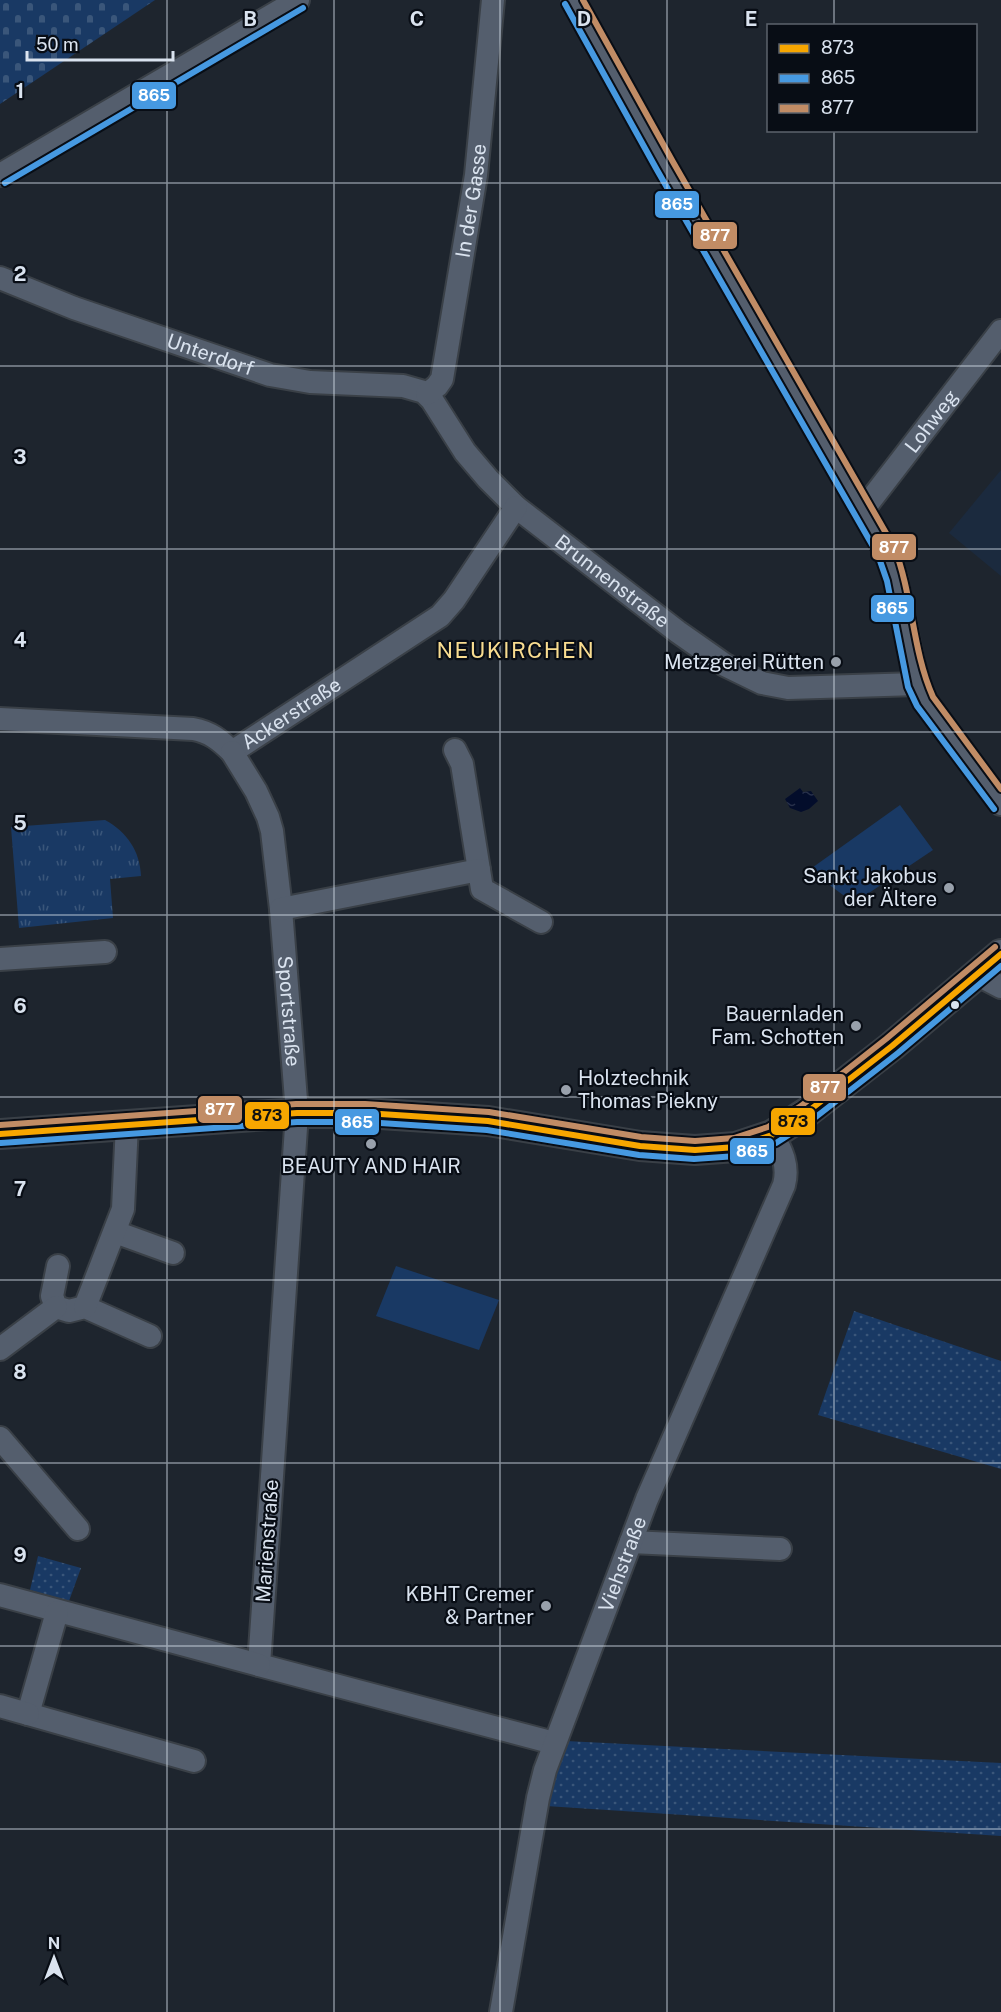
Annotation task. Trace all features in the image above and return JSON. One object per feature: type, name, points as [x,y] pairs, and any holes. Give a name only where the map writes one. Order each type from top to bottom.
[{"type":"street","points":[[0,175],[298,0]]},
{"type":"street","name":"In der Gasse","points":[[427,394],[442,379],[476,175],[493,0]]},
{"type":"street","points":[[573,0],[665,166],[863,510],[892,566],[917,684],[929,709],[1001,804]]},
{"type":"street","name":"Unterdorf","points":[[0,278],[85,312],[270,375],[310,382],[403,386],[427,394]]},
{"type":"street","name":"Lohweg","points":[[863,510],[1001,330]]},
{"type":"street","name":"Brunnenstraße","points":[[427,394],[465,452],[516,507],[711,656],[754,680],[770,686],[796,689],[917,684]]},
{"type":"street","name":"Ackerstraße","points":[[0,719],[193,729],[212,735],[232,752],[440,616],[454,600],[516,507]]},
{"type":"street","points":[[454,750],[462,764],[482,889],[541,922]]},
{"type":"street","name":"Sportstraße","points":[[232,752],[256,791],[268,818],[275,849],[297,1113]]},
{"type":"street","points":[[281,909],[479,870]]},
{"type":"street","points":[[0,959],[105,951]]},
{"type":"street","points":[[0,1134],[297,1113],[365,1113],[488,1120],[623,1144],[688,1149],[736,1147],[772,1135],[806,1113],[989,981],[1001,954]]},
{"type":"street","name":"Marienstraße","points":[[259,1665],[297,1113]]},
{"type":"street","points":[[85,1307],[123,1209],[127,1124]]},
{"type":"street","name":"Viehstraße","points":[[501,2012],[538,1798],[554,1743],[663,1460],[785,1181],[784,1160],[772,1135]]},
{"type":"street","points":[[115,1232],[173,1253]]},
{"type":"street","points":[[56,1307],[52,1296],[58,1266]]},
{"type":"street","points":[[56,1307],[73,1311],[85,1307],[150,1336]]},
{"type":"street","points":[[0,1349],[56,1307]]},
{"type":"street","points":[[0,1438],[78,1529]]},
{"type":"street","points":[[631,1542],[780,1549]]},
{"type":"street","points":[[0,1595],[554,1743]]},
{"type":"street","points":[[28,1714],[57,1612]]},
{"type":"street","points":[[0,1706],[194,1761]]},
{"type":"shaded area","points":[[1001,470],[1001,576],[949,533]]},
{"type":"green space","points":[[0,0],[155,0],[0,104]]},
{"type":"green space","points":[[900,805],[933,850],[854,903],[809,870]]},
{"type":"green space","points":[[105,820],[120,830],[131,843],[138,858],[141,876],[110,879],[113,918],[19,928],[11,827]]},
{"type":"green space","points":[[396,1266],[499,1300],[479,1350],[376,1316]]},
{"type":"green space","points":[[854,1311],[1001,1361],[1001,1469],[818,1415]]},
{"type":"green space","points":[[38,1556],[81,1568],[69,1601],[30,1590]]},
{"type":"green space","points":[[566,1741],[1001,1763],[1001,1836],[546,1806],[550,1784]]},
{"type":"water","points":[[800,788],[803,792],[811,791],[818,801],[809,809],[801,812],[790,808],[785,799]]},
{"type":"transit line","name":"877","points":[[583,0],[673,162],[894,547],[905,584],[921,660],[933,697],[1001,789]]},
{"type":"transit line","name":"865","points":[[565,4],[657,170],[878,555],[887,581],[908,687],[917,706],[994,809]]},
{"type":"transit line","name":"865","points":[[5,183],[303,8]]},
{"type":"transit line","name":"877","points":[[0,1125],[296,1104],[365,1104],[489,1112],[641,1137],[695,1141],[734,1138],[768,1127],[801,1106],[886,1039],[995,947]]},
{"type":"transit line","name":"873","points":[[0,1134],[297,1113],[365,1113],[488,1121],[640,1146],[695,1150],[736,1147],[772,1135],[806,1113],[892,1046],[1001,954]]},
{"type":"transit line","name":"865","points":[[1,1143],[297,1122],[365,1122],[487,1130],[639,1155],[694,1159],[737,1156],[776,1143],[812,1120],[898,1053],[1001,966]]},
{"type":"place","name":"Metzgerei Rütten","points":[[836,662]]},
{"type":"place","name":"Sankt Jakobus der Ältere","points":[[949,888]]},
{"type":"place","name":"Bauernladen Fam. Schotten","points":[[856,1026]]},
{"type":"place","name":"Holztechnik Thomas Piekny","points":[[566,1090]]},
{"type":"place","name":"BEAUTY AND HAIR","points":[[371,1144]]},
{"type":"place","name":"KBHT Cremer & Partner","points":[[546,1606]]},
{"type":"district","name":"NEUKIRCHEN","points":[[516,650]]}]
